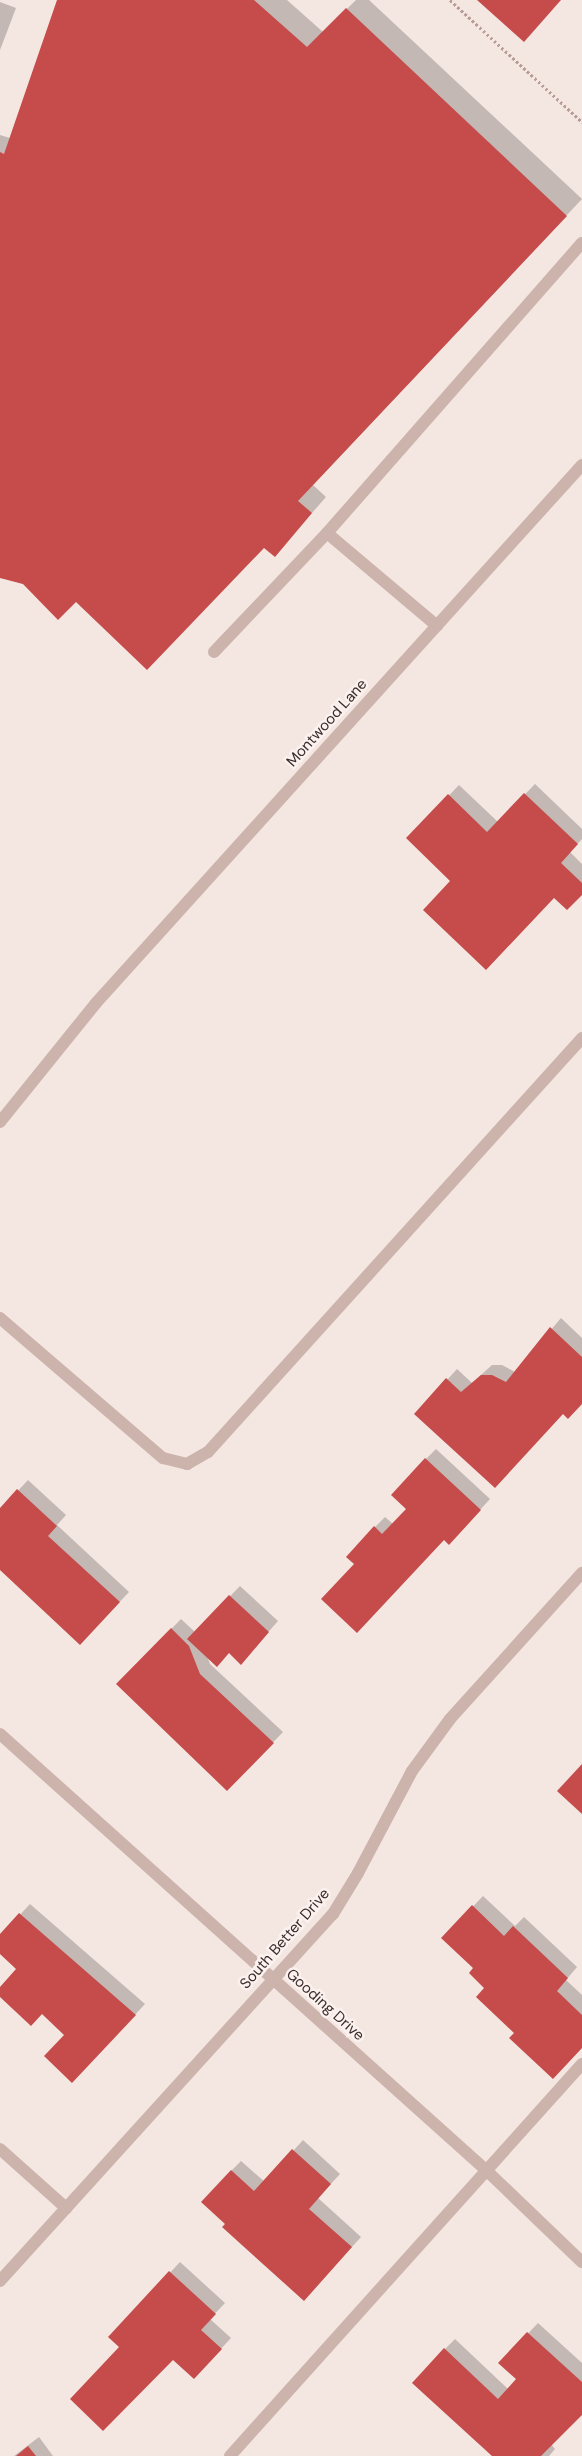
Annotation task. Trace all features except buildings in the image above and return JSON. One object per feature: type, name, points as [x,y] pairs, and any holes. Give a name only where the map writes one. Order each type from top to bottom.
[{"type":"street","points":[[214,652],[327,533],[582,243]]},
{"type":"street","name":"Montwood Lane","points":[[0,1122],[96,1004],[582,465]]},
{"type":"street","points":[[327,533],[437,626]]},
{"type":"street","points":[[0,1318],[163,1458],[187,1464],[208,1452],[582,1038]]},
{"type":"street","name":"South Better Drive","points":[[0,2281],[333,1914],[358,1873],[412,1771],[450,1719],[582,1573]]},
{"type":"street","name":"Gooding Drive","points":[[0,1734],[486,2170],[582,2262]]},
{"type":"street","points":[[230,2456],[582,2064]]},
{"type":"street","points":[[0,2149],[66,2208]]},
{"type":"path","points":[[450,0],[582,122]]}]
